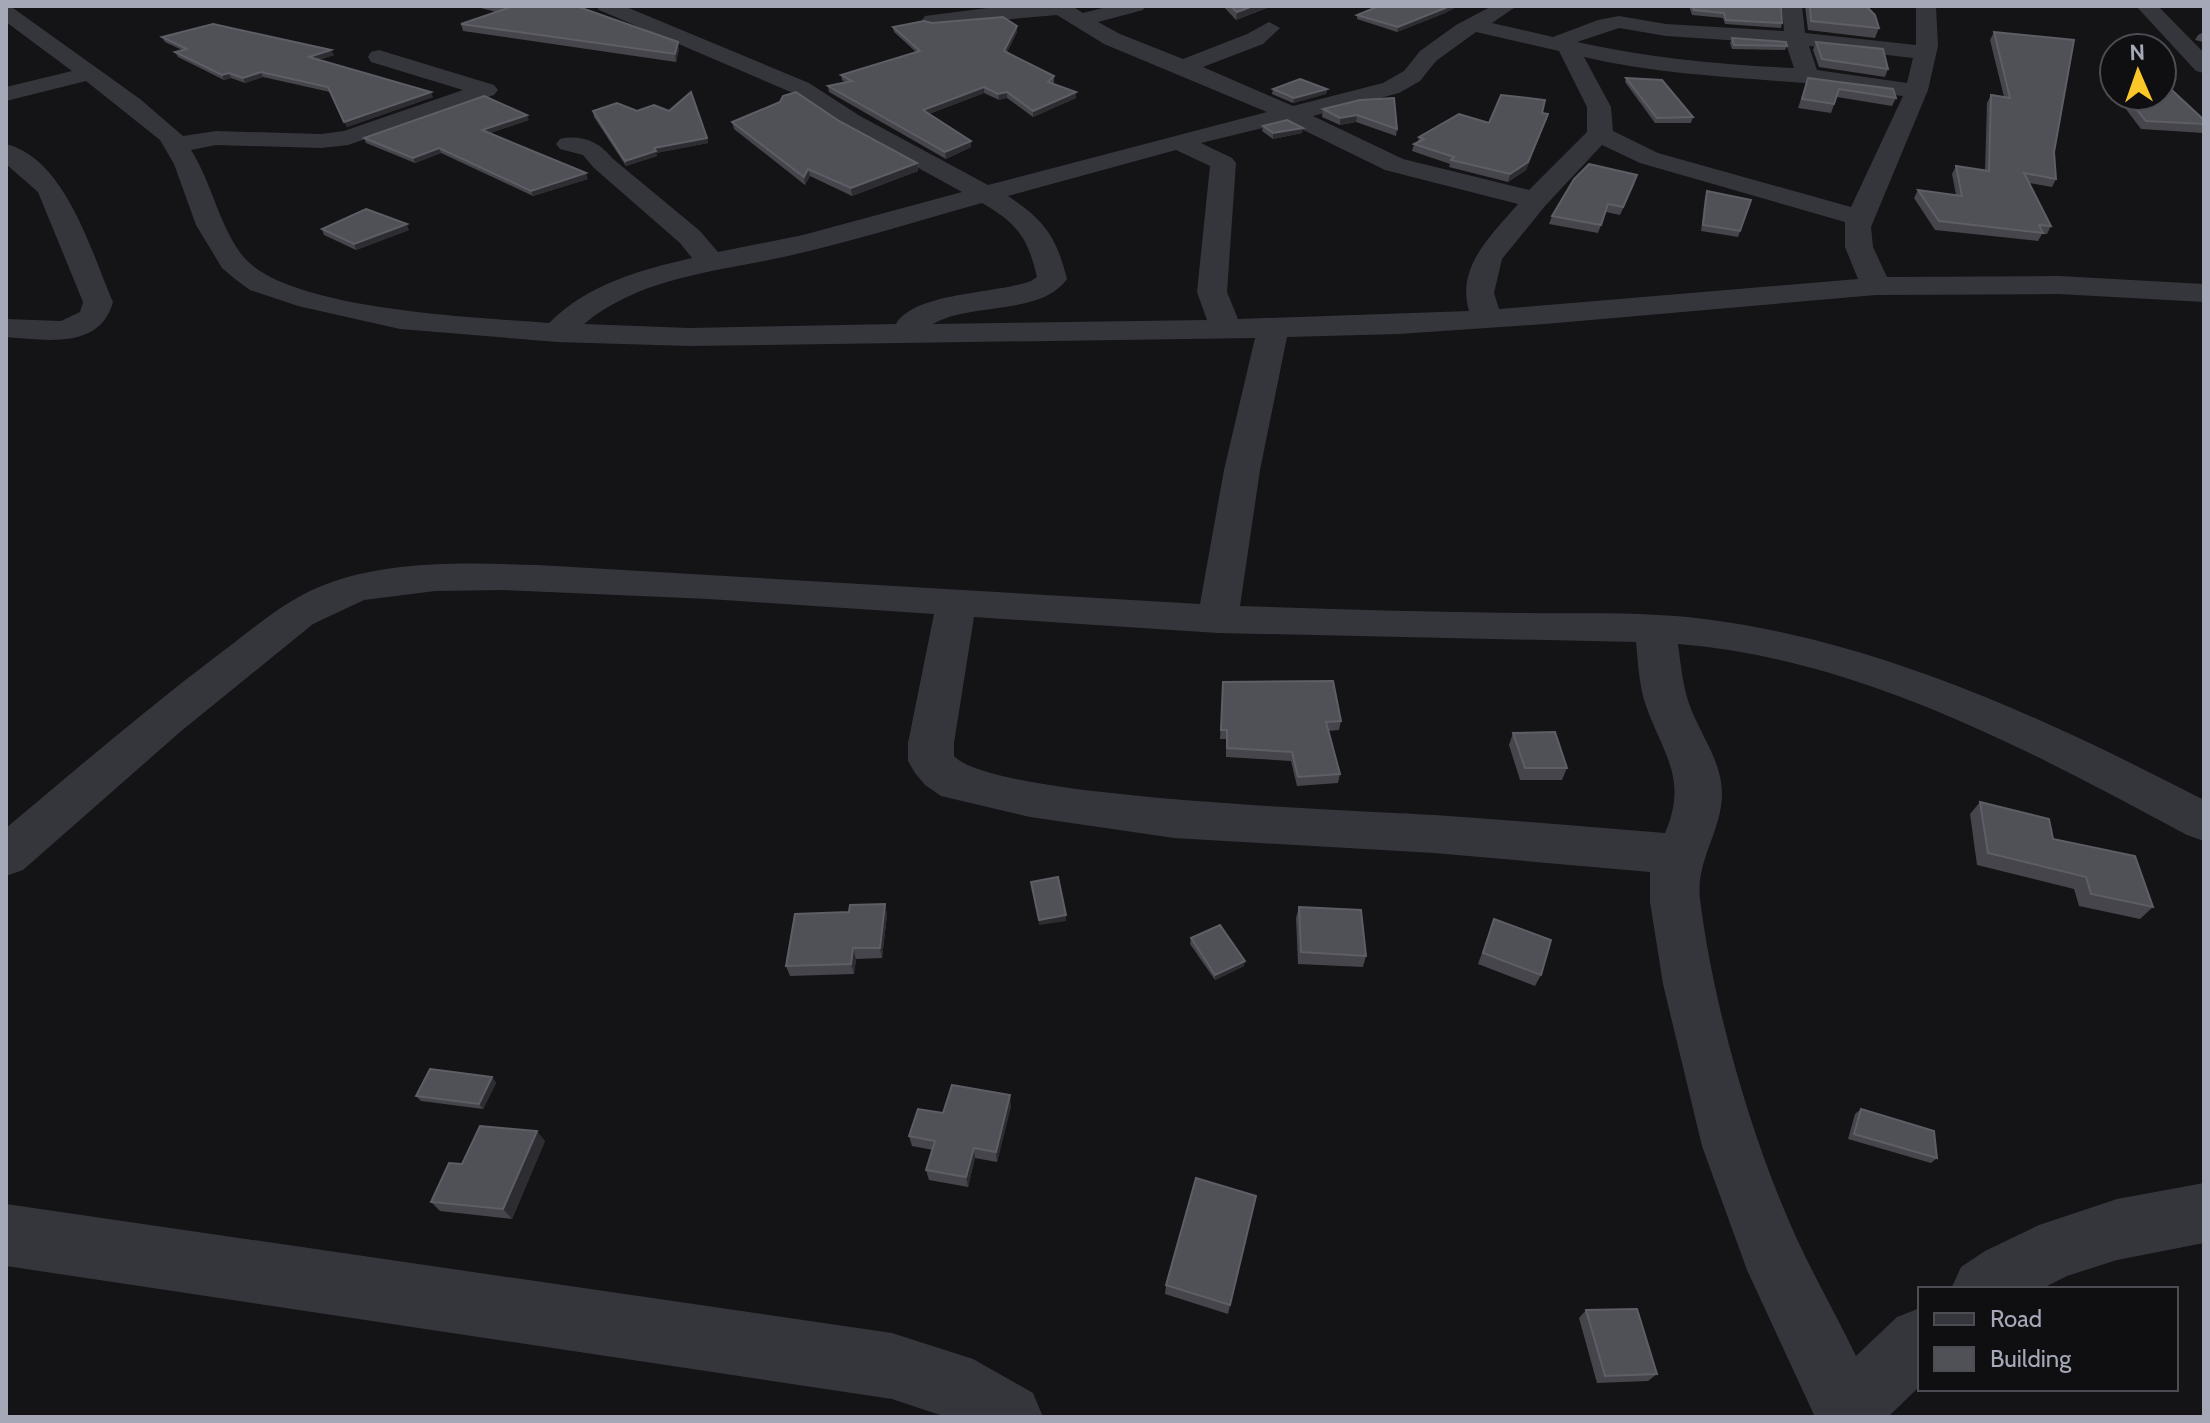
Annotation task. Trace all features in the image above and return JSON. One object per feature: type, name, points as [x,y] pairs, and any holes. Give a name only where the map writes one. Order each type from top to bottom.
[{"type":"street","points":[[606,6],[801,88],[851,121],[985,194],[1026,222],[1044,246],[1052,279],[1047,286],[1030,293],[962,302],[936,310],[900,333]]},
{"type":"street","points":[[1079,20],[1136,6]]},
{"type":"street","points":[[557,333],[591,303],[623,287],[810,242],[1058,171],[1391,88],[1412,76],[1428,56],[1507,6]]},
{"type":"street","points":[[1792,6],[1795,38],[1808,76]]},
{"type":"street","points":[[1876,286],[1856,233],[1915,91],[1925,53],[1926,6]]},
{"type":"street","points":[[2146,6],[2200,60]]},
{"type":"street","points":[[932,20],[1041,8],[1062,9],[1112,39],[1186,66],[1292,113],[1394,165],[1535,200]]},
{"type":"street","points":[[6,12],[152,120],[176,145],[187,164],[210,225],[232,262],[261,284],[355,313],[448,325],[557,333],[689,337],[1226,329],[1487,319],[1876,286],[2059,285],[2204,293]]},
{"type":"street","points":[[1560,46],[1612,22],[1666,30],[1795,38],[1925,53]]},
{"type":"street","points":[[1474,25],[1627,60],[1713,71],[1808,76],[1915,91]]},
{"type":"street","points":[[1186,66],[1255,39],[1269,28]]},
{"type":"street","points":[[1487,319],[1479,293],[1488,258],[1535,200],[1598,133],[1601,121],[1599,107],[1560,46]]},
{"type":"street","points":[[176,145],[216,138],[321,141],[348,138],[486,90],[379,57]]},
{"type":"street","points":[[6,94],[90,73]]},
{"type":"street","points":[[1598,133],[1649,158],[1861,218]]},
{"type":"street","points":[[1180,142],[1223,163],[1212,292],[1226,329]]},
{"type":"street","points":[[569,144],[592,149],[603,163],[690,237],[712,264]]},
{"type":"street","points":[[6,152],[28,167],[50,189],[98,302],[97,313],[88,324],[67,330],[6,328]]},
{"type":"street","points":[[1218,619],[1242,470],[1273,328]]},
{"type":"street","points":[[6,856],[164,720],[287,624],[323,600],[374,584],[455,579],[736,586],[1218,619],[1422,626],[1654,628],[1740,638],[1836,664],[1961,704],[2064,749],[2204,822]]},
{"type":"street","points":[[957,601],[931,743],[931,761],[941,773],[957,783],[1030,799],[1174,819],[1434,834],[1677,854]]},
{"type":"street","points":[[1654,628],[1663,690],[1692,757],[1699,798],[1695,817],[1677,854],[1674,898],[1727,1137],[1759,1226],[1848,1414],[1918,1342]]},
{"type":"street","points":[[1986,1287],[2015,1266],[2090,1236],[2204,1213]]},
{"type":"street","points":[[6,1235],[892,1366],[950,1382],[1009,1417]]},
{"type":"building","points":[[499,6],[576,6],[678,42],[675,54],[461,24],[508,8]]},
{"type":"building","points":[[1231,6],[1253,6],[1237,12]]},
{"type":"building","points":[[1379,6],[1450,6],[1398,27],[1357,15]]},
{"type":"building","points":[[1692,6],[1781,6],[1782,23],[1726,20],[1724,13],[1694,10]]},
{"type":"building","points":[[1810,6],[1866,6],[1875,15],[1879,28],[1811,21]]},
{"type":"building","points":[[1003,17],[1017,26],[1004,51],[1054,76],[1048,82],[1076,92],[1033,111],[1007,92],[998,94],[984,87],[923,110],[971,141],[945,152],[828,86],[852,81],[841,75],[920,51],[893,27],[924,21],[932,23]]},
{"type":"building","points":[[213,24],[331,50],[309,57],[431,92],[344,122],[328,87],[261,72],[243,78],[229,73],[222,75],[175,52],[187,49],[162,37]]},
{"type":"building","points":[[1994,32],[2074,40],[2054,152],[2056,179],[2024,173],[2051,226],[2039,225],[2043,233],[1939,221],[1918,190],[1962,196],[1956,166],[1989,171],[1991,95],[2010,98]]},
{"type":"building","points":[[1732,38],[1786,42],[1787,46],[1734,45]]},
{"type":"building","points":[[1816,42],[1883,49],[1888,69],[1822,59]]},
{"type":"building","points":[[1626,78],[1662,80],[1693,117],[1657,118]]},
{"type":"building","points":[[1808,78],[1893,89],[1896,98],[1839,89],[1834,104],[1802,99]]},
{"type":"building","points":[[1300,79],[1327,89],[1294,98],[1273,89]]},
{"type":"building","points":[[691,92],[707,138],[654,148],[656,151],[625,161],[593,111],[617,103],[637,111],[654,105],[669,111]]},
{"type":"building","points":[[796,92],[839,121],[917,163],[851,188],[808,169],[804,177],[732,122]]},
{"type":"building","points":[[1501,95],[1545,100],[1542,113],[1548,114],[1528,162],[1510,174],[1451,160],[1454,157],[1414,144],[1424,139],[1419,137],[1459,114],[1489,123]]},
{"type":"building","points":[[484,96],[527,115],[482,130],[586,173],[531,191],[439,148],[413,158],[364,138]]},
{"type":"building","points":[[2178,96],[2204,120],[2204,124],[2146,121],[2139,112],[2178,112]]},
{"type":"building","points":[[1394,98],[1397,129],[1357,115],[1340,118],[1323,109],[1360,100]]},
{"type":"building","points":[[1287,120],[1303,128],[1273,133],[1263,126]]},
{"type":"building","points":[[1589,164],[1637,175],[1623,207],[1608,204],[1601,225],[1552,216],[1574,179]]},
{"type":"building","points":[[1707,191],[1751,200],[1740,231],[1703,225]]},
{"type":"building","points":[[366,209],[407,224],[354,244],[322,229]]},
{"type":"building","points":[[1333,681],[1341,721],[1326,722],[1340,774],[1298,777],[1292,752],[1227,748],[1227,730],[1221,730],[1223,682]]},
{"type":"building","points":[[1555,732],[1567,768],[1525,768],[1513,733]]},
{"type":"building","points":[[1980,802],[2049,819],[2053,839],[2135,856],[2153,907],[2091,894],[2086,877],[1988,853]]},
{"type":"building","points":[[1058,877],[1066,915],[1039,920],[1031,882]]},
{"type":"building","points":[[885,904],[880,948],[853,948],[851,964],[786,966],[795,914],[849,912],[850,905]]},
{"type":"building","points":[[1299,907],[1361,910],[1366,956],[1301,952]]},
{"type":"building","points":[[1494,919],[1551,940],[1541,975],[1483,953]]},
{"type":"building","points":[[1220,925],[1245,961],[1215,975],[1191,938]]},
{"type":"building","points":[[430,1069],[492,1077],[479,1104],[416,1096]]},
{"type":"building","points":[[952,1085],[1010,1095],[996,1152],[974,1148],[966,1177],[926,1170],[935,1141],[909,1136],[918,1109],[943,1113]]},
{"type":"building","points":[[1861,1109],[1934,1131],[1937,1158],[1854,1134]]},
{"type":"building","points":[[480,1126],[537,1131],[503,1209],[431,1202],[449,1163],[462,1164]]},
{"type":"building","points":[[1196,1178],[1256,1196],[1230,1305],[1166,1285]]},
{"type":"building","points":[[1637,1309],[1657,1374],[1605,1376],[1586,1310]]}]
